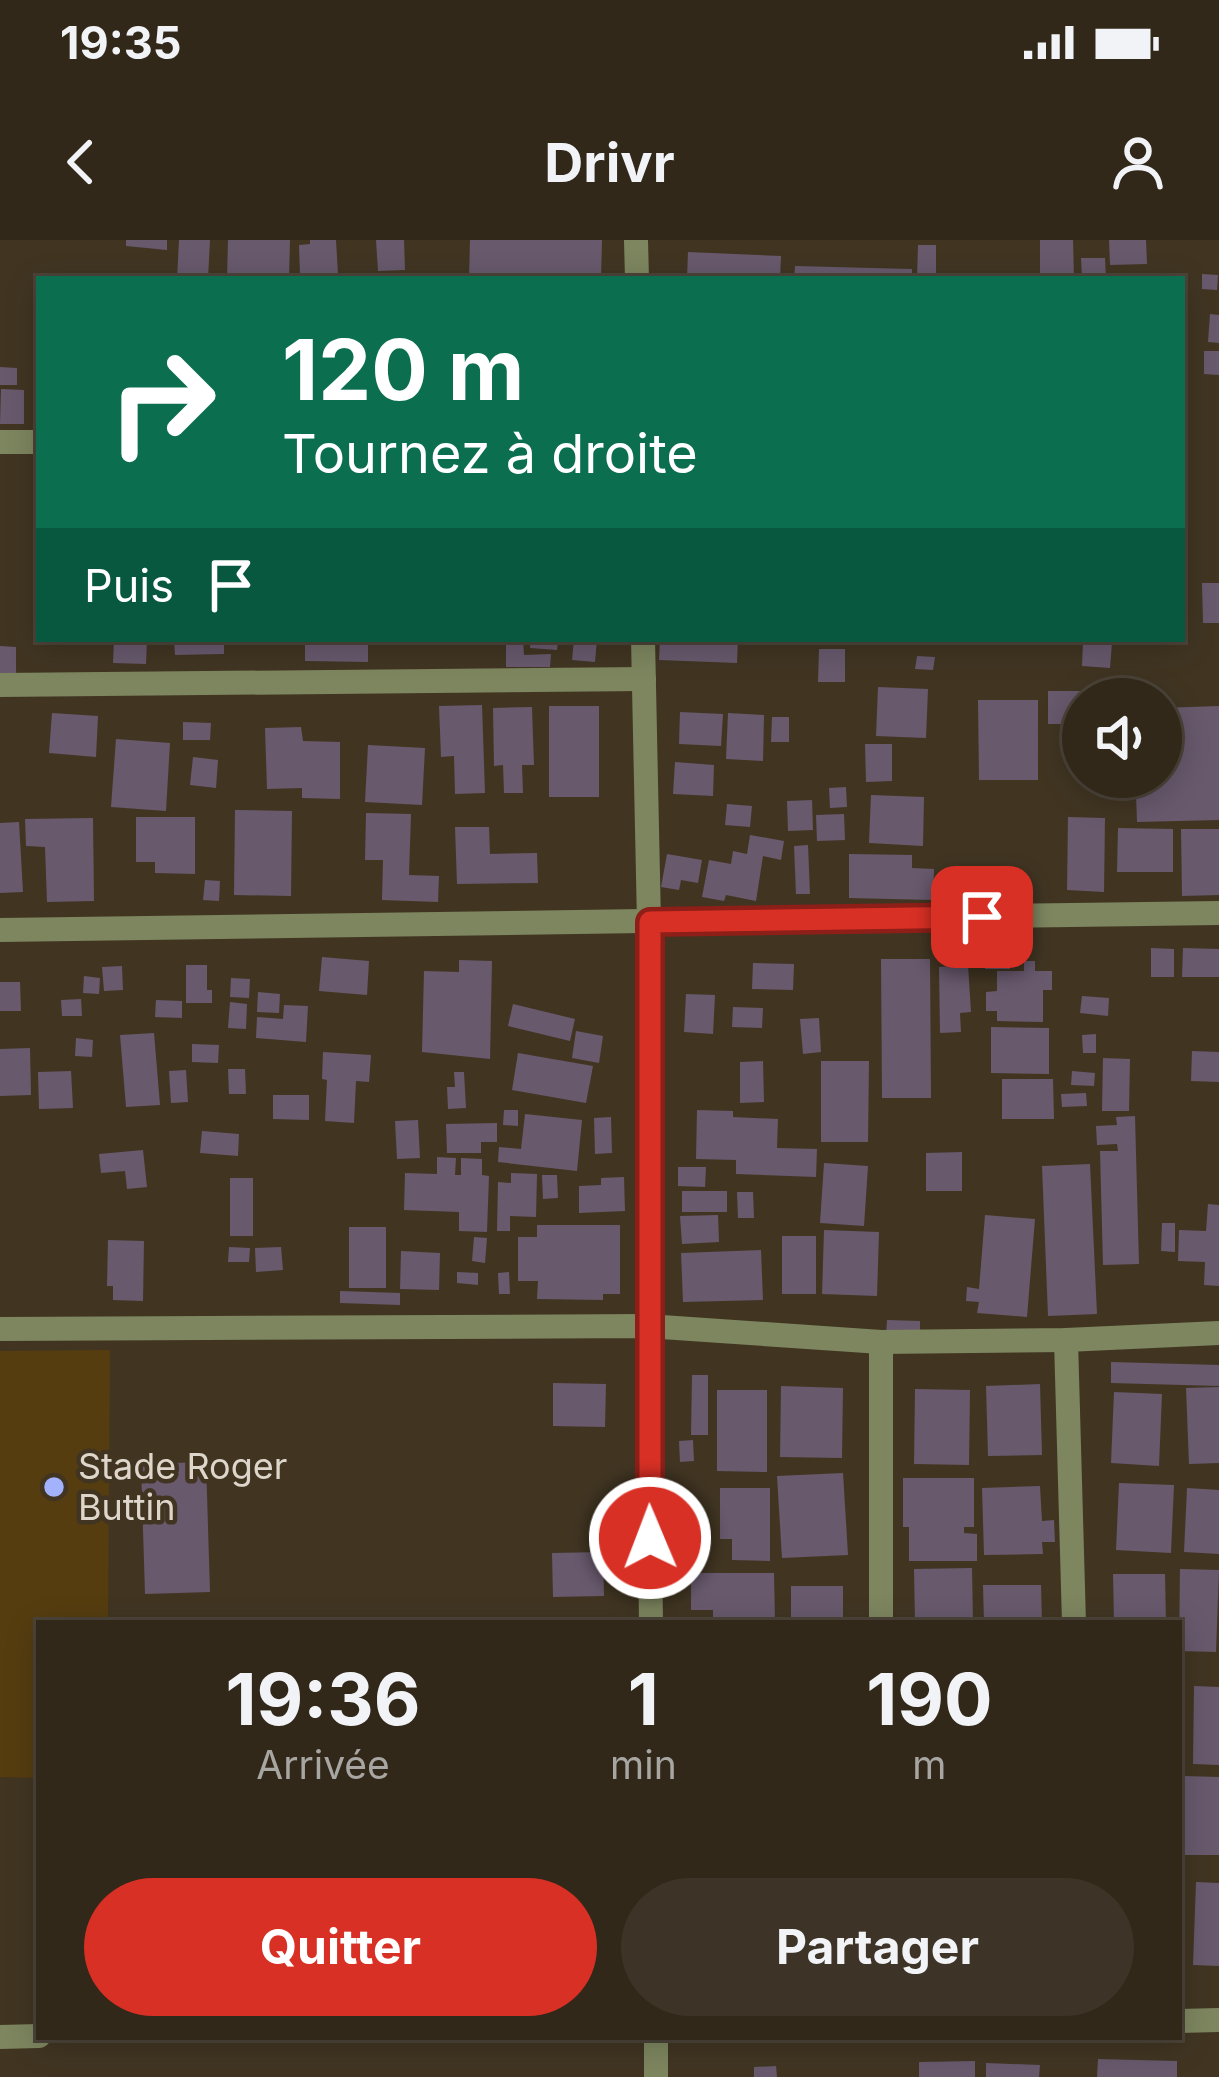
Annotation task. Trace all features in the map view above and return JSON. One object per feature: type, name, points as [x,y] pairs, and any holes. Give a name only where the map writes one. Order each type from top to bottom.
[{"type":"street","points":[[636,240],[637,276]]},
{"type":"street","points":[[0,442],[36,442]]},
{"type":"street","points":[[643,642],[650,922],[651,1620]]},
{"type":"street","points":[[0,685],[644,679]]},
{"type":"street","points":[[0,930],[1219,913]]},
{"type":"street","points":[[0,1329],[647,1326],[880,1342],[1219,1333]]},
{"type":"street","points":[[1066,1340],[1074,1620]]},
{"type":"street","points":[[880,1342],[881,1620]]},
{"type":"street","points":[[1182,2021],[1219,2020]]},
{"type":"street","points":[[0,2037],[36,2036]]},
{"type":"street","points":[[656,2040],[656,2077]]},
{"type":"shaded area","name":"Stade Roger Buttin","points":[[110,1350],[108,1620],[36,1620],[36,1778],[0,1777],[0,1351]]},
{"type":"building","points":[[126,240],[167,240],[167,250],[126,246]]},
{"type":"building","points":[[179,240],[210,240],[208,276],[177,276]]},
{"type":"building","points":[[228,240],[290,240],[289,276],[227,276]]},
{"type":"building","points":[[310,240],[336,240],[338,274],[300,275],[299,245],[310,244]]},
{"type":"building","points":[[376,240],[404,240],[405,270],[378,271]]},
{"type":"building","points":[[470,240],[602,240],[601,276],[469,276]]},
{"type":"building","points":[[1040,240],[1073,240],[1074,276],[1040,276]]},
{"type":"building","points":[[1109,240],[1146,240],[1147,264],[1110,265]]},
{"type":"building","points":[[918,245],[936,245],[936,276],[917,276]]},
{"type":"building","points":[[688,252],[781,256],[780,276],[687,276]]},
{"type":"building","points":[[1081,258],[1105,258],[1106,276],[1082,276]]},
{"type":"building","points":[[795,266],[912,269],[912,276],[794,276]]},
{"type":"building","points":[[1202,274],[1218,275],[1217,290],[1202,289]]},
{"type":"building","points":[[1210,314],[1219,315],[1219,343],[1208,342]]},
{"type":"building","points":[[1204,351],[1219,351],[1219,375],[1204,374]]},
{"type":"building","points":[[0,367],[17,368],[17,385],[0,385]]},
{"type":"building","points":[[1,389],[24,390],[24,424],[0,424]]},
{"type":"building","points":[[1202,583],[1219,583],[1219,623],[1203,623]]},
{"type":"building","points":[[114,642],[147,642],[146,664],[113,663]]},
{"type":"building","points":[[174,642],[224,642],[224,654],[175,655]]},
{"type":"building","points":[[305,642],[368,642],[368,662],[305,661]]},
{"type":"building","points":[[506,642],[523,642],[524,655],[551,654],[550,667],[506,667]]},
{"type":"building","points":[[531,642],[558,642],[557,650],[530,648]]},
{"type":"building","points":[[574,642],[597,642],[595,662],[572,660]]},
{"type":"building","points":[[660,642],[738,642],[737,663],[659,660]]},
{"type":"building","points":[[1083,642],[1112,643],[1110,668],[1082,666]]},
{"type":"building","points":[[0,646],[16,647],[16,673],[0,673]]},
{"type":"building","points":[[819,649],[845,649],[845,682],[818,682]]},
{"type":"building","points":[[917,656],[935,657],[933,670],[915,669]]},
{"type":"building","points":[[878,687],[928,689],[926,738],[876,736]]},
{"type":"building","points":[[1048,691],[1062,691],[1062,724],[1048,724]]},
{"type":"building","points":[[978,700],[1038,700],[1038,780],[979,780]]},
{"type":"building","points":[[482,705],[485,793],[455,794],[454,756],[441,757],[439,706]]},
{"type":"building","points":[[549,706],[599,706],[599,797],[549,797]]},
{"type":"building","points":[[1219,706],[1219,820],[1137,822],[1136,798],[1182,798],[1182,707]]},
{"type":"building","points":[[532,707],[534,765],[522,765],[523,793],[504,793],[503,765],[494,766],[493,708]]},
{"type":"building","points":[[680,712],[723,714],[721,746],[679,744]]},
{"type":"building","points":[[52,713],[98,716],[96,757],[49,753]]},
{"type":"building","points":[[728,713],[764,715],[763,761],[726,759]]},
{"type":"building","points":[[772,717],[789,717],[789,742],[771,742]]},
{"type":"building","points":[[183,722],[211,723],[210,740],[183,740]]},
{"type":"building","points":[[301,727],[303,741],[340,742],[340,799],[302,798],[302,788],[267,789],[265,728]]},
{"type":"building","points":[[116,739],[170,743],[166,811],[111,807]]},
{"type":"building","points":[[865,744],[892,744],[892,781],[866,782]]},
{"type":"building","points":[[368,745],[425,748],[422,805],[365,802]]},
{"type":"building","points":[[193,757],[218,760],[216,788],[190,785]]},
{"type":"building","points":[[675,762],[714,765],[713,796],[673,794]]},
{"type":"building","points":[[846,787],[847,807],[830,808],[829,788]]},
{"type":"building","points":[[871,795],[924,797],[923,846],[869,843]]},
{"type":"building","points":[[812,800],[813,830],[788,831],[787,801]]},
{"type":"building","points":[[727,804],[752,806],[750,827],[725,825]]},
{"type":"building","points":[[235,810],[292,811],[291,896],[234,895]]},
{"type":"building","points":[[366,813],[411,814],[409,875],[439,876],[438,902],[382,900],[383,860],[365,860]]},
{"type":"building","points":[[844,814],[845,840],[817,841],[816,815]]},
{"type":"building","points":[[136,817],[195,817],[195,874],[155,873],[155,862],[136,862]]},
{"type":"building","points":[[1068,817],[1105,818],[1104,892],[1067,890]]},
{"type":"building","points":[[93,818],[94,901],[47,902],[45,847],[26,846],[25,819]]},
{"type":"building","points":[[19,822],[23,892],[0,893],[0,823]]},
{"type":"building","points":[[455,827],[489,827],[490,854],[537,853],[538,883],[457,884]]},
{"type":"building","points":[[1118,828],[1173,829],[1173,872],[1117,872]]},
{"type":"building","points":[[1181,829],[1219,829],[1219,895],[1182,896]]},
{"type":"building","points":[[750,835],[784,841],[781,860],[763,856],[756,901],[726,895],[724,901],[702,897],[709,860],[731,864],[733,851],[747,854]]},
{"type":"building","points":[[808,845],[810,894],[796,894],[794,846]]},
{"type":"building","points":[[667,854],[702,860],[698,883],[681,880],[679,890],[661,887]]},
{"type":"building","points":[[849,854],[912,855],[912,868],[934,869],[933,900],[849,898]]},
{"type":"building","points":[[1001,872],[1003,896],[982,897],[980,873]]},
{"type":"building","points":[[205,880],[220,881],[219,901],[203,900]]},
{"type":"building","points":[[985,948],[1010,948],[1010,969],[985,969]]},
{"type":"building","points":[[1151,948],[1174,949],[1174,977],[1151,977]]},
{"type":"building","points":[[1183,948],[1219,949],[1219,977],[1182,977]]},
{"type":"building","points":[[322,957],[369,961],[367,995],[319,991]]},
{"type":"building","points":[[881,959],[930,959],[931,1098],[882,1098]]},
{"type":"building","points":[[459,960],[492,961],[490,1059],[422,1052],[424,971],[459,972]]},
{"type":"building","points":[[1024,961],[1035,961],[1035,971],[1052,971],[1052,990],[1043,990],[1043,1022],[997,1021],[997,1011],[986,1011],[986,992],[997,991],[997,971],[1024,971]]},
{"type":"building","points":[[753,963],[794,964],[793,990],[752,989]]},
{"type":"building","points":[[186,965],[207,965],[212,1003],[186,1003]]},
{"type":"building","points":[[968,965],[971,1012],[960,1013],[961,1032],[940,1033],[939,967]]},
{"type":"building","points":[[122,966],[123,990],[104,991],[102,967]]},
{"type":"building","points":[[84,976],[100,978],[99,994],[83,993]]},
{"type":"building","points":[[231,978],[250,979],[249,998],[230,997]]},
{"type":"building","points":[[0,982],[20,982],[21,1011],[0,1011]]},
{"type":"building","points":[[258,992],[280,994],[279,1013],[257,1012]]},
{"type":"building","points":[[686,994],[715,995],[713,1034],[684,1032]]},
{"type":"building","points":[[1082,996],[1109,998],[1108,1016],[1080,1013]]},
{"type":"building","points":[[81,999],[82,1016],[62,1016],[61,1000]]},
{"type":"building","points":[[156,1000],[182,1001],[182,1018],[155,1017]]},
{"type":"building","points":[[230,1002],[247,1004],[246,1029],[228,1028]]},
{"type":"building","points":[[513,1004],[575,1019],[570,1041],[508,1026]]},
{"type":"building","points":[[284,1005],[308,1006],[306,1042],[256,1038],[257,1017],[283,1019]]},
{"type":"building","points":[[733,1007],[763,1008],[762,1028],[732,1027]]},
{"type":"building","points":[[819,1018],[821,1052],[803,1054],[800,1019]]},
{"type":"building","points":[[991,1027],[1049,1028],[1049,1074],[991,1073]]},
{"type":"building","points":[[576,1031],[603,1036],[599,1063],[572,1058]]},
{"type":"building","points":[[154,1033],[160,1105],[126,1107],[120,1035]]},
{"type":"building","points":[[1096,1034],[1096,1053],[1083,1053],[1082,1035]]},
{"type":"building","points":[[76,1038],[93,1040],[92,1057],[75,1056]]},
{"type":"building","points":[[192,1044],[219,1045],[218,1063],[192,1062]]},
{"type":"building","points":[[30,1048],[31,1095],[0,1096],[0,1049]]},
{"type":"building","points":[[1192,1051],[1219,1052],[1219,1082],[1191,1081]]},
{"type":"building","points":[[323,1052],[371,1055],[369,1082],[356,1081],[354,1123],[325,1121]]},
{"type":"building","points":[[518,1053],[593,1066],[586,1103],[512,1090]]},
{"type":"building","points":[[1103,1058],[1130,1059],[1129,1111],[1102,1111]]},
{"type":"building","points":[[763,1061],[764,1102],[740,1103],[740,1062]]},
{"type":"building","points":[[821,1061],[869,1061],[868,1142],[821,1142]]},
{"type":"building","points":[[228,1069],[245,1069],[246,1094],[229,1094]]},
{"type":"building","points":[[186,1070],[188,1102],[171,1103],[169,1071]]},
{"type":"building","points":[[71,1071],[73,1108],[39,1109],[38,1072]]},
{"type":"building","points":[[1072,1071],[1095,1073],[1094,1086],[1071,1085]]},
{"type":"building","points":[[454,1072],[464,1072],[466,1108],[448,1109],[447,1087],[455,1087]]},
{"type":"building","points":[[1002,1079],[1053,1079],[1054,1119],[1002,1119]]},
{"type":"building","points":[[1086,1093],[1087,1106],[1062,1107],[1061,1094]]},
{"type":"building","points":[[273,1095],[309,1095],[309,1120],[273,1119]]},
{"type":"building","points":[[504,1110],[518,1110],[518,1126],[503,1125]]},
{"type":"building","points":[[697,1110],[778,1119],[777,1148],[817,1149],[816,1177],[736,1174],[736,1160],[696,1159]]},
{"type":"building","points":[[525,1114],[582,1120],[577,1171],[498,1162],[499,1147],[521,1149]]},
{"type":"building","points":[[1135,1116],[1139,1264],[1103,1265],[1100,1151],[1118,1151],[1117,1144],[1097,1145],[1096,1126],[1117,1125],[1116,1117]]},
{"type":"building","points":[[611,1117],[612,1153],[595,1154],[594,1118]]},
{"type":"building","points":[[418,1120],[420,1158],[397,1159],[395,1121]]},
{"type":"building","points":[[497,1123],[497,1142],[481,1142],[481,1153],[447,1153],[446,1124]]},
{"type":"building","points":[[202,1131],[239,1134],[238,1156],[200,1153]]},
{"type":"building","points":[[143,1150],[147,1187],[127,1189],[125,1171],[101,1173],[99,1154]]},
{"type":"building","points":[[962,1152],[962,1191],[926,1191],[926,1153]]},
{"type":"building","points":[[437,1157],[456,1158],[455,1175],[461,1175],[461,1158],[482,1159],[482,1175],[489,1176],[487,1232],[459,1231],[459,1212],[404,1210],[405,1173],[437,1174]]},
{"type":"building","points":[[824,1163],[868,1166],[864,1226],[820,1223]]},
{"type":"building","points":[[1090,1164],[1097,1314],[1048,1316],[1042,1166]]},
{"type":"building","points":[[678,1167],[706,1167],[705,1187],[678,1186]]},
{"type":"building","points":[[511,1173],[537,1174],[536,1217],[510,1216],[510,1231],[497,1231],[498,1182],[511,1183]]},
{"type":"building","points":[[542,1175],[557,1175],[558,1198],[543,1199]]},
{"type":"building","points":[[624,1177],[625,1211],[579,1213],[579,1186]]},
{"type":"building","points":[[230,1178],[253,1178],[253,1236],[230,1236]]},
{"type":"building","points":[[682,1191],[727,1191],[727,1212],[682,1212]]},
{"type":"building","points":[[737,1192],[753,1192],[754,1218],[738,1218]]},
{"type":"building","points":[[1208,1204],[1219,1205],[1219,1286],[1204,1285],[1205,1262],[1178,1261],[1179,1230],[1206,1231]]},
{"type":"building","points":[[718,1215],[719,1242],[682,1244],[680,1216]]},
{"type":"building","points":[[985,1215],[1035,1219],[1027,1317],[977,1313],[979,1302],[966,1301],[967,1287],[979,1289]]},
{"type":"building","points":[[1162,1223],[1175,1223],[1175,1252],[1161,1251]]},
{"type":"building","points":[[537,1225],[620,1225],[620,1294],[603,1294],[603,1300],[537,1299],[538,1281],[518,1281],[518,1237],[537,1237]]},
{"type":"building","points":[[349,1227],[386,1227],[386,1288],[349,1288]]},
{"type":"building","points":[[824,1230],[879,1232],[877,1296],[822,1294]]},
{"type":"building","points":[[782,1236],[816,1236],[816,1294],[782,1294]]},
{"type":"building","points":[[474,1237],[487,1238],[485,1263],[472,1261]]},
{"type":"building","points":[[108,1240],[144,1241],[143,1301],[113,1300],[113,1286],[107,1286]]},
{"type":"building","points":[[229,1247],[250,1248],[249,1262],[228,1262]]},
{"type":"building","points":[[281,1247],[283,1270],[256,1272],[255,1248]]},
{"type":"building","points":[[761,1250],[763,1300],[683,1302],[681,1253]]},
{"type":"building","points":[[401,1251],[440,1253],[439,1290],[400,1289]]},
{"type":"building","points":[[457,1272],[478,1273],[478,1285],[457,1283]]},
{"type":"building","points":[[509,1272],[510,1294],[499,1294],[498,1273]]},
{"type":"building","points":[[340,1291],[400,1293],[400,1305],[340,1303]]},
{"type":"building","points":[[887,1320],[920,1321],[920,1337],[886,1335]]},
{"type":"building","points":[[1111,1362],[1219,1365],[1219,1386],[1111,1383]]},
{"type":"building","points":[[692,1375],[708,1375],[708,1435],[691,1435]]},
{"type":"building","points":[[553,1383],[606,1384],[605,1427],[553,1426]]},
{"type":"building","points":[[1040,1384],[1042,1455],[988,1456],[986,1386]]},
{"type":"building","points":[[781,1386],[843,1388],[842,1458],[780,1457]]},
{"type":"building","points":[[1219,1387],[1219,1463],[1189,1464],[1186,1388]]},
{"type":"building","points":[[915,1389],[970,1390],[969,1465],[914,1464]]},
{"type":"building","points":[[717,1390],[767,1390],[767,1472],[717,1471]]},
{"type":"building","points":[[1114,1392],[1162,1394],[1159,1466],[1111,1463]]},
{"type":"building","points":[[693,1440],[694,1461],[680,1462],[679,1441]]},
{"type":"building","points":[[206,1462],[210,1592],[145,1594],[141,1464]]},
{"type":"building","points":[[843,1473],[848,1555],[782,1558],[777,1476]]},
{"type":"building","points":[[903,1478],[974,1478],[974,1527],[964,1527],[964,1533],[977,1534],[977,1561],[909,1561]]},
{"type":"building","points":[[1119,1483],[1174,1485],[1171,1553],[1116,1550]]},
{"type":"building","points":[[1040,1486],[1042,1521],[1054,1520],[1055,1542],[1042,1542],[1043,1554],[984,1555],[982,1488]]},
{"type":"building","points":[[720,1488],[770,1488],[770,1561],[732,1560],[732,1539],[720,1539]]},
{"type":"building","points":[[1187,1488],[1219,1490],[1219,1554],[1184,1552]]},
{"type":"building","points":[[603,1552],[604,1596],[553,1597],[552,1553]]},
{"type":"building","points":[[972,1568],[973,1620],[915,1620],[914,1569]]},
{"type":"building","points":[[1180,1569],[1219,1570],[1216,1652],[1182,1651]]},
{"type":"building","points":[[691,1573],[774,1573],[775,1620],[713,1620],[713,1610],[691,1610]]},
{"type":"building","points":[[1113,1574],[1165,1574],[1166,1620],[1114,1620]]},
{"type":"building","points":[[983,1585],[1041,1585],[1042,1620],[984,1620]]},
{"type":"building","points":[[791,1586],[843,1586],[843,1620],[791,1620]]},
{"type":"building","points":[[1194,1686],[1219,1687],[1219,1765],[1193,1764]]},
{"type":"building","points":[[1184,1776],[1219,1777],[1219,1855],[1184,1855]]},
{"type":"building","points":[[1196,1882],[1219,1883],[1219,1966],[1193,1965]]},
{"type":"building","points":[[1098,2059],[1177,2061],[1177,2077],[1097,2077]]},
{"type":"building","points":[[975,2061],[975,2077],[919,2077],[919,2062]]},
{"type":"building","points":[[986,2063],[1040,2065],[1039,2077],[986,2077]]},
{"type":"building","points":[[776,2066],[777,2077],[754,2077],[754,2067]]},
{"type":"place","name":"Stade Roger Buttin","points":[[54,1487]]},
{"type":"route","points":[[650,1538],[650,922],[982,917]]}]
